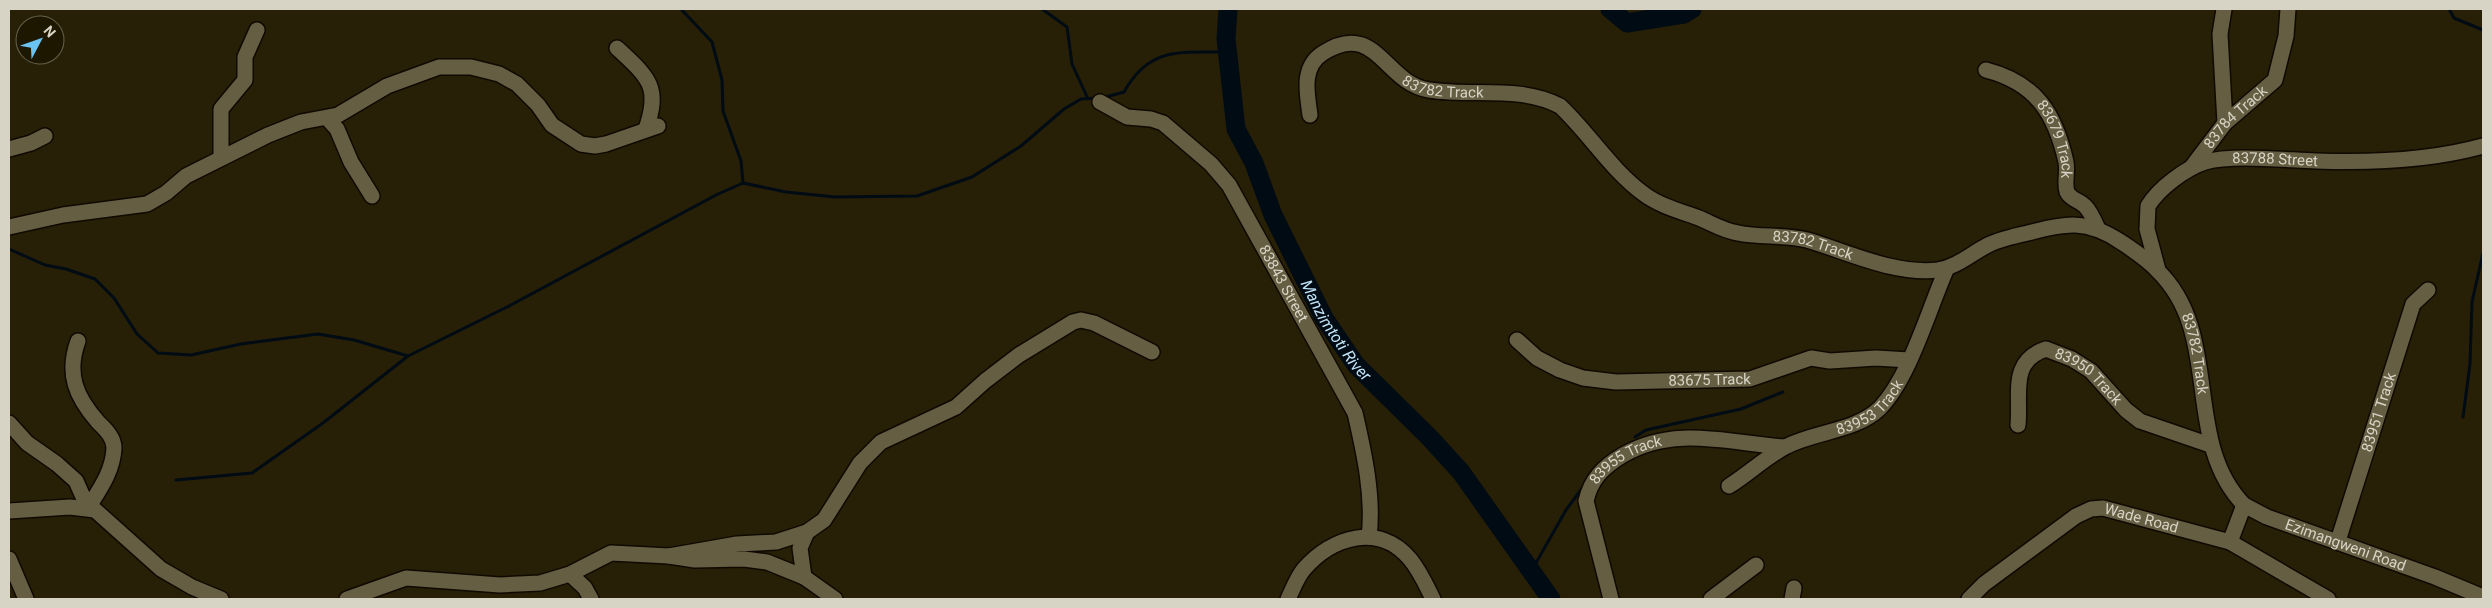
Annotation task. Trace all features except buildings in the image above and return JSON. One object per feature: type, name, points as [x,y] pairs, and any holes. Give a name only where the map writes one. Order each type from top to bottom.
[{"type":"street","points":[[2224,9],[2220,34],[2224,123]]},
{"type":"street","name":"83784 Track","points":[[2191,168],[2224,123],[2275,80],[2286,36],[2288,9]]},
{"type":"street","points":[[221,158],[221,110],[243,86],[245,80],[245,57],[256,30]]},
{"type":"street","name":"83782 Track","points":[[1310,115],[1307,86],[1307,72],[1310,64],[1316,57],[1336,46],[1360,42],[1375,50],[1396,73],[1416,87],[1431,90],[1525,94],[1548,100],[1560,106],[1643,193],[1668,207],[1731,231],[1805,239],[1904,268],[1929,270],[1947,268],[2004,239],[2064,224],[2076,224],[2098,229],[2119,241],[2158,270],[2175,293],[2193,336],[2199,360],[2210,445],[2228,486],[2244,505]]},
{"type":"street","points":[[9,227],[56,216],[147,204],[166,193],[186,176],[221,158],[290,126],[327,118],[347,111],[387,86],[439,67],[452,66],[486,69],[508,79],[538,105],[552,125],[581,144],[595,146],[606,144],[652,127],[652,91],[641,72],[617,48]]},
{"type":"street","name":"83679 Track","points":[[1986,70],[2016,80],[2038,98],[2048,111],[2057,130],[2066,162],[2067,191],[2070,197],[2086,206],[2098,229]]},
{"type":"street","name":"83843 Street","points":[[1100,102],[1127,117],[1151,119],[1163,124],[1211,164],[1229,185],[1355,413],[1361,434],[1369,496],[1371,517],[1369,537]]},
{"type":"street","points":[[327,118],[341,137],[351,162],[372,196]]},
{"type":"street","points":[[9,149],[31,143],[45,136]]},
{"type":"street","name":"83788 Street","points":[[2158,270],[2147,229],[2148,206],[2171,183],[2191,168],[2205,162],[2229,158],[2354,161],[2422,158],[2483,146]]},
{"type":"street","name":"83953 Track","points":[[1729,486],[1784,447],[1870,416],[1880,408],[1895,388],[1909,360],[1947,268]]},
{"type":"street","name":"83951 Track","points":[[2338,541],[2413,304],[2416,299],[2428,290]]},
{"type":"street","points":[[669,556],[723,546],[776,542],[807,532],[824,520],[860,463],[881,442],[956,407],[1020,355],[1073,322],[1081,320],[1094,323],[1152,352]]},
{"type":"street","name":"83675 Track","points":[[1517,340],[1537,358],[1565,372],[1583,378],[1616,382],[1750,379],[1811,358],[1830,361],[1876,358],[1909,360]]},
{"type":"street","points":[[78,341],[71,364],[77,389],[82,402],[110,434],[114,448],[104,485],[88,508]]},
{"type":"street","name":"83950 Track","points":[[2018,426],[2020,370],[2029,357],[2046,349],[2072,359],[2091,371],[2126,410],[2140,421],[2210,445]]},
{"type":"street","points":[[9,423],[27,443],[57,464],[76,481],[88,508]]},
{"type":"street","name":"83955 Track","points":[[1611,599],[1586,502],[1590,487],[1606,466],[1649,442],[1664,440],[1699,437],[1784,447]]},
{"type":"street","points":[[2230,542],[2244,505]]},
{"type":"street","name":"Ezimangweni Road","points":[[2244,505],[2268,517],[2338,541],[2483,597]]},
{"type":"street","points":[[9,511],[33,508],[88,508],[102,515],[162,569],[185,583],[221,599]]},
{"type":"street","name":"Wade Road","points":[[1969,599],[1980,588],[2061,526],[2091,509],[2103,508],[2230,542],[2328,599]]},
{"type":"street","points":[[804,577],[800,548],[807,532]]},
{"type":"street","points":[[1288,599],[1302,570],[1318,554],[1336,543],[1357,536],[1392,543],[1410,558],[1433,599]]},
{"type":"street","points":[[347,599],[406,578],[500,585],[540,583],[570,574],[611,553],[669,556],[695,560],[744,559],[767,562],[804,577],[836,599]]},
{"type":"street","points":[[9,559],[26,599]]},
{"type":"street","points":[[1711,599],[1756,565]]},
{"type":"street","points":[[570,574],[585,588],[591,599]]},
{"type":"waterway","points":[[681,9],[712,42],[722,80],[723,111],[741,161],[743,183]]},
{"type":"waterway","points":[[1042,9],[1067,27],[1072,64],[1088,99]]},
{"type":"waterway","name":"Manzimtoti River","points":[[1228,9],[1226,39],[1236,129],[1254,163],[1273,215],[1324,318],[1356,365],[1430,438],[1461,472],[1551,599]]},
{"type":"waterway","name":"Manzimtoti River","points":[[1610,9],[1627,23],[1684,14],[1692,9]]},
{"type":"waterway","points":[[2449,9],[2454,18],[2483,30]]},
{"type":"waterway","points":[[1102,98],[1124,92],[1134,77],[1145,66],[1156,59],[1182,53],[1228,52]]},
{"type":"waterway","points":[[176,480],[252,473],[323,423],[408,356],[509,306],[716,195],[743,183],[786,192],[835,197],[917,196],[972,177],[1021,146],[1064,109],[1081,99],[1096,98]]},
{"type":"waterway","points":[[9,249],[45,265],[66,269],[95,279],[114,298],[137,334],[158,353],[191,355],[241,344],[318,334],[354,340],[408,356]]},
{"type":"waterway","points":[[2463,417],[2470,364],[2472,302],[2483,253]]},
{"type":"waterway","points":[[1635,437],[1646,430],[1741,409],[1783,392]]},
{"type":"waterway","points":[[1532,570],[1566,510],[1583,487]]}]
